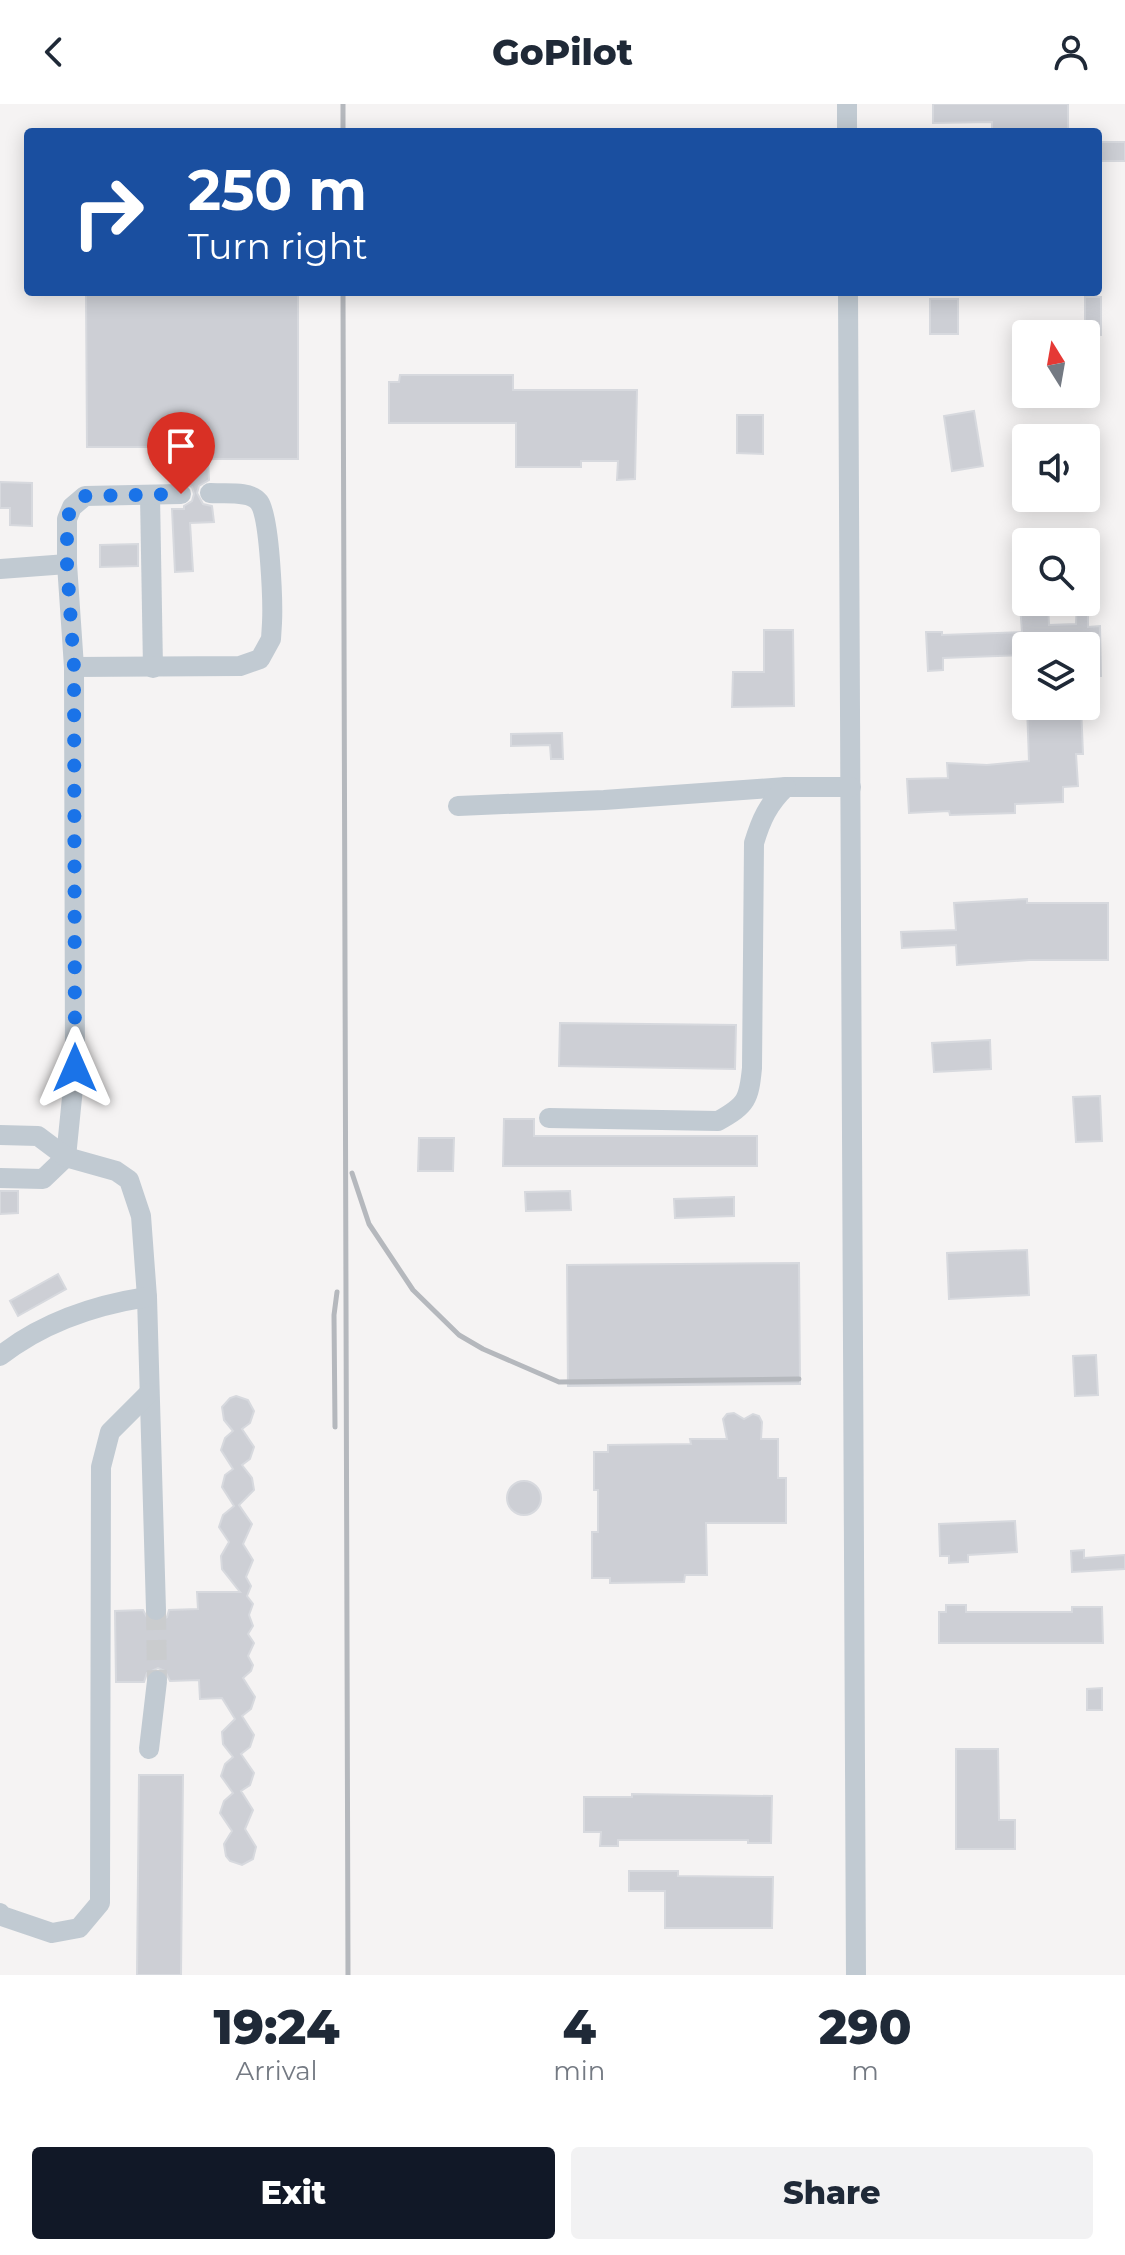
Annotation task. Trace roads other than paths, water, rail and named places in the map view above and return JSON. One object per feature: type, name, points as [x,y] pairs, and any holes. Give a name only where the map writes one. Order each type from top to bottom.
[{"type":"street","points":[[847,104],[847,128]]},
{"type":"street","points":[[848,296],[856,1975]]},
{"type":"street","points":[[74,667],[240,666],[260,659],[271,639],[273,602],[265,519],[259,502],[249,495],[210,493]]},
{"type":"street","points":[[0,1178],[43,1179],[66,1157],[75,1068],[74,667],[67,519],[72,507],[85,496],[181,494]]},
{"type":"street","points":[[150,495],[153,668]]},
{"type":"street","points":[[0,569],[67,564]]},
{"type":"street","points":[[458,806],[604,800],[786,787],[851,787]]},
{"type":"street","points":[[549,1118],[718,1121],[736,1111],[749,1094],[752,1068],[754,843],[772,801],[786,787]]},
{"type":"street","points":[[0,1135],[38,1136],[66,1157],[116,1171],[129,1180],[141,1216],[147,1297],[156,1610]]},
{"type":"street","points":[[0,1356],[48,1326],[108,1303],[147,1297]]},
{"type":"street","points":[[0,1913],[52,1933],[79,1928],[100,1903],[101,1467],[110,1432],[149,1393]]},
{"type":"street","points":[[149,1749],[157,1681]]},
{"type":"tunnel","points":[[156,1610],[157,1681]]},
{"type":"railway","points":[[343,104],[343,128]]},
{"type":"railway","points":[[343,296],[348,1975]]},
{"type":"railway","points":[[352,1173],[369,1224],[413,1290],[459,1335],[483,1349],[559,1382],[799,1379]]},
{"type":"railway","points":[[335,1427],[334,1315],[337,1292]]}]
